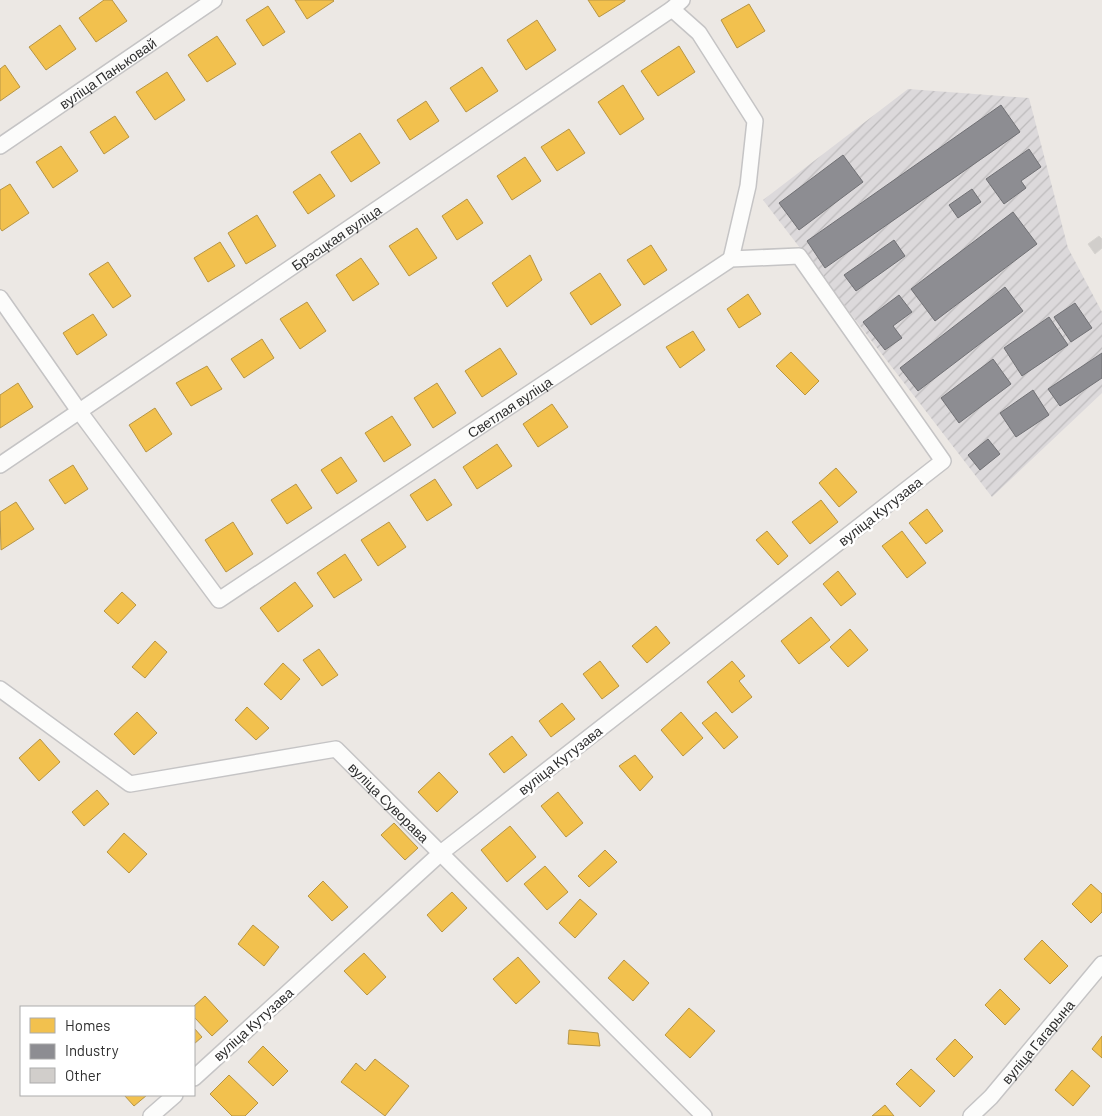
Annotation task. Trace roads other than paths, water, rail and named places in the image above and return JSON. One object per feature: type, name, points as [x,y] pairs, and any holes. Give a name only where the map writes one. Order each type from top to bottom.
[{"type":"street","name":"вуліца Паньковай","points":[[0,146],[214,0]]},
{"type":"street","points":[[677,5],[699,33],[754,121],[748,186],[731,259]]},
{"type":"street","name":"Брэсцкая вуліца","points":[[0,465],[677,5]]},
{"type":"street","name":"вуліца Кутузава","points":[[195,1077],[442,852],[943,461],[799,256],[731,259]]},
{"type":"street","name":"Светлая вуліца","points":[[79,411],[219,600],[731,259]]},
{"type":"street","points":[[0,298],[79,411]]},
{"type":"street","name":"вуліца Суворава","points":[[0,689],[130,784],[336,749],[442,852],[704,1116]]},
{"type":"street","name":"вуліца Гагарына","points":[[971,1116],[991,1097],[1102,964]]},
{"type":"street","points":[[151,1116],[174,1096]]}]
